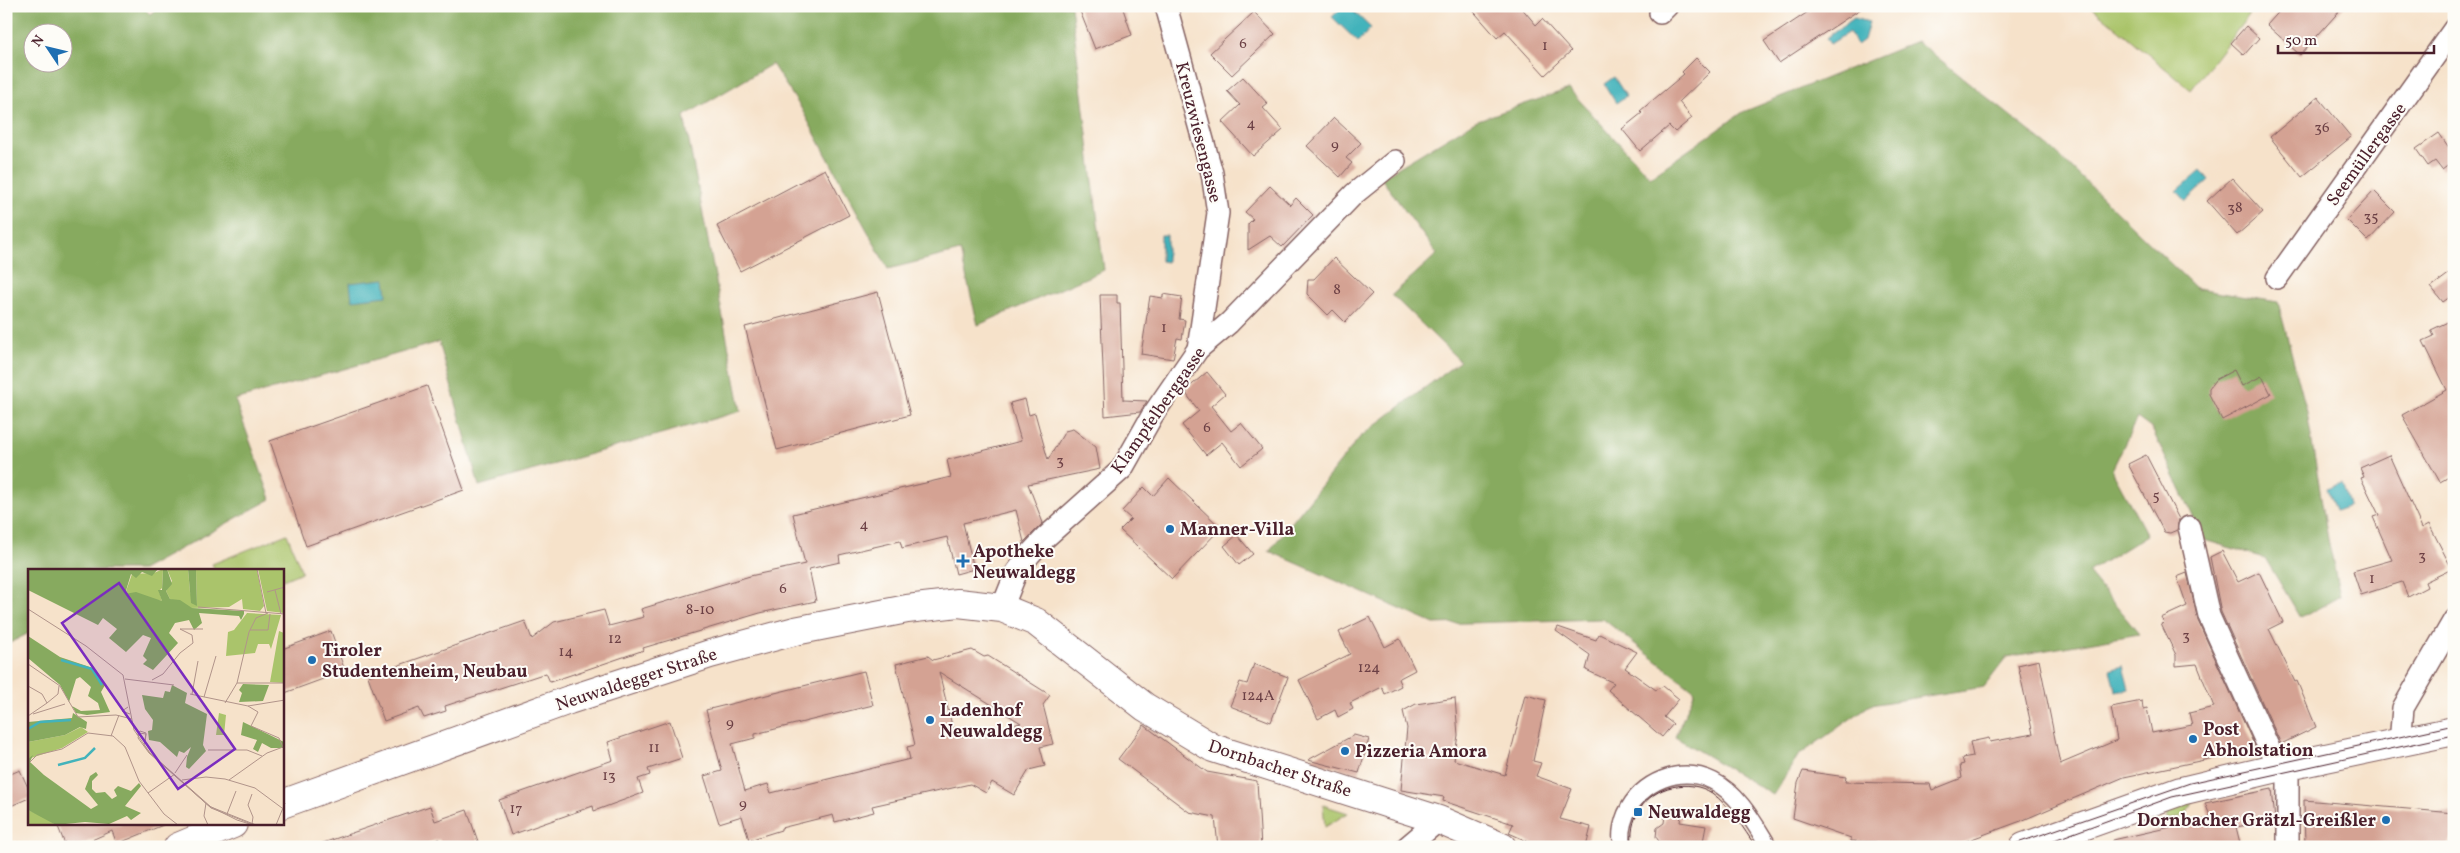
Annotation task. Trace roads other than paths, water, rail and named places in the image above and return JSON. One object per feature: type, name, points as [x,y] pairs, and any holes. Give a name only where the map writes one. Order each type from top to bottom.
[{"type":"main road","name":"Neuwaldegger Straße","points":[[284,803],[578,697],[761,639],[840,621],[939,604],[975,604],[1002,608]]},
{"type":"main road","name":"Dornbacher Straße","points":[[1002,608],[1020,614],[1041,625],[1126,693],[1201,742],[1269,767],[1439,820],[1502,847]]},
{"type":"main road","points":[[2024,847],[2173,793],[2283,767],[2454,731]]},
{"type":"main road","points":[[178,847],[228,826]]},
{"type":"street","name":"Kreuzwiesengasse","points":[[1166,6],[1212,173],[1218,213],[1198,349]]},
{"type":"street","name":"Seemüllergasse","points":[[2277,278],[2454,29]]},
{"type":"street","name":"Klampfelberggasse","points":[[1002,608],[1016,573],[1030,554],[1046,537],[1122,469],[1152,416],[1198,349],[1229,323],[1354,194],[1395,161]]},
{"type":"street","points":[[2189,527],[2209,616],[2283,767],[2288,847]]},
{"type":"street","points":[[2400,743],[2404,708],[2454,620]]},
{"type":"street","points":[[1623,847],[1621,840],[1622,830],[1626,814],[1634,799],[1656,782],[1684,774],[1699,776],[1727,789],[1737,800],[1769,847]]},
{"type":"street","points":[[1407,847],[1439,820]]},
{"type":"water","points":[[1343,6],[1348,6],[1371,28],[1358,42],[1332,17]]},
{"type":"water","points":[[1854,18],[1869,22],[1864,40],[1857,45],[1849,32],[1830,44],[1826,38]]},
{"type":"water","points":[[1614,77],[1626,96],[1616,103],[1604,84]]},
{"type":"water","points":[[2201,170],[2209,180],[2186,201],[2177,191]]},
{"type":"water","points":[[1161,235],[1167,235],[1167,262],[1161,261]]},
{"type":"water","points":[[385,279],[387,296],[352,300],[350,283]]},
{"type":"water","points":[[2342,483],[2349,506],[2335,511],[2327,488]]},
{"type":"water","points":[[2123,666],[2129,689],[2116,692],[2110,670]]},
{"type":"tram line","points":[[2006,847],[2190,783],[2454,725]]},
{"type":"tram line","points":[[2035,847],[2172,797],[2454,735]]},
{"type":"tram line","points":[[1632,847],[1634,823],[1637,814],[1646,801],[1663,790],[1683,785],[1703,788],[1712,793],[1736,818],[1756,847]]},
{"type":"place","name":"Manner-Villa","points":[[1170,529]]},
{"type":"place","name":"Apotheke Neuwaldegg","points":[[963,561]]},
{"type":"place","name":"Tiroler Studentenheim, Neubau","points":[[312,660]]},
{"type":"place","name":"Ladenhof Neuwaldegg","points":[[930,720]]},
{"type":"place","name":"Post Abholstation","points":[[2193,739]]},
{"type":"place","name":"Pizzeria Amora","points":[[1345,751]]},
{"type":"place","name":"Neuwaldegg","points":[[1638,812]]},
{"type":"place","name":"Dornbacher Grätzl-Greißler","points":[[2386,820]]}]
